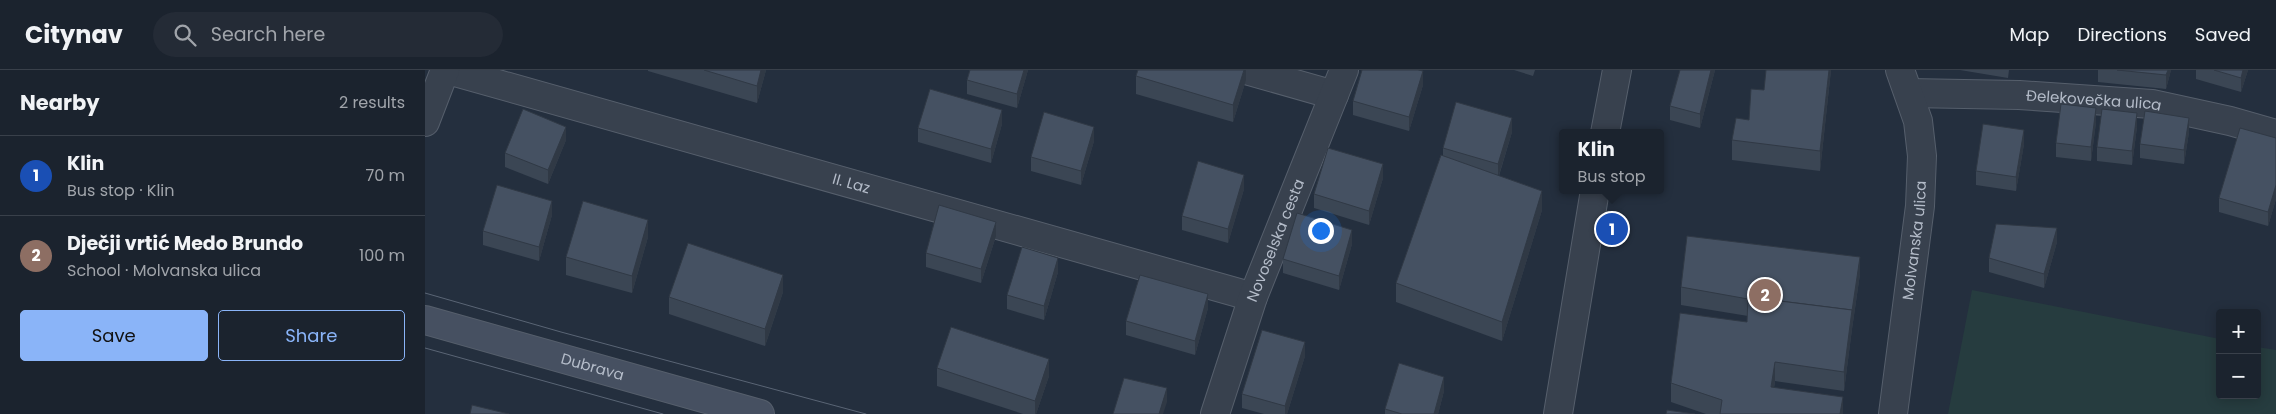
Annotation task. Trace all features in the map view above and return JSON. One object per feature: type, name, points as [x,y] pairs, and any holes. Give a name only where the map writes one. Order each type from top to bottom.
[{"type":"main road","name":"Dubrava","points":[[425,320],[760,414]]},
{"type":"street","points":[[425,122],[447,70]]},
{"type":"street","name":"II. Laz","points":[[447,70],[1253,297]]},
{"type":"street","points":[[1246,70],[1334,95]]},
{"type":"street","name":"Novoselska cesta","points":[[1215,414],[1253,297],[1344,70]]},
{"type":"street","points":[[1606,129],[1617,70]]},
{"type":"street","name":"Đelekovečka ulica","points":[[1905,81],[2019,95],[2152,104],[2230,121],[2276,134]]},
{"type":"street","name":"Molvanska ulica","points":[[1893,414],[1920,206],[1922,156],[1918,121],[1905,81]]},
{"type":"street","points":[[1558,414],[1594,194]]},
{"type":"green space","points":[[1972,290],[2216,338],[2216,399],[2261,399],[2261,348],[2276,350],[2276,414],[1948,414]]},
{"type":"building","points":[[704,70],[761,70],[757,86]]},
{"type":"building","points":[[970,70],[1024,70],[1017,94],[967,80]]},
{"type":"building","points":[[1138,70],[1244,70],[1233,105],[1136,76]]},
{"type":"building","points":[[1362,70],[1423,71],[1409,117],[1353,101]]},
{"type":"building","points":[[1680,70],[1711,70],[1700,114],[1670,106]]},
{"type":"building","points":[[1766,70],[1829,70],[1820,151],[1732,140],[1736,118],[1749,120],[1751,89],[1764,90]]},
{"type":"building","points":[[2117,70],[2168,70],[2166,75]]},
{"type":"building","points":[[2214,70],[2243,70],[2241,78]]},
{"type":"building","points":[[930,89],[1002,110],[991,149],[918,128]]},
{"type":"building","points":[[1456,102],[1512,118],[1498,164],[1443,148]]},
{"type":"building","points":[[2061,104],[2096,108],[2091,147],[2056,143]]},
{"type":"building","points":[[523,109],[566,127],[548,170],[505,153]]},
{"type":"building","points":[[2102,109],[2137,113],[2132,151],[2097,147]]},
{"type":"building","points":[[2145,111],[2189,118],[2184,150],[2140,144]]},
{"type":"building","points":[[1044,112],[1094,127],[1081,171],[1031,157]]},
{"type":"building","points":[[1983,124],[2024,130],[2016,177],[1976,171]]},
{"type":"building","points":[[2240,128],[2276,138],[2276,185],[2268,212],[2219,198]]},
{"type":"building","points":[[1328,148],[1383,164],[1369,211],[1314,194]]},
{"type":"building","points":[[1441,155],[1542,191],[1502,322],[1396,283]]},
{"type":"building","points":[[1198,161],[1244,175],[1228,229],[1182,216]]},
{"type":"building","points":[[497,185],[552,201],[539,247],[483,231]]},
{"type":"building","points":[[583,201],[648,220],[632,276],[566,257]]},
{"type":"building","points":[[939,205],[996,222],[981,269],[926,253]]},
{"type":"building","points":[[1297,213],[1352,230],[1339,276],[1283,259]]},
{"type":"building","points":[[1996,224],[2057,228],[2044,274],[1989,258]]},
{"type":"building","points":[[1687,236],[1860,257],[1852,311],[1748,297],[1748,299],[1681,287]]},
{"type":"building","points":[[688,243],[783,275],[765,329],[669,297]]},
{"type":"building","points":[[1022,247],[1058,258],[1044,306],[1007,295]]},
{"type":"building","points":[[1140,275],[1208,294],[1195,341],[1126,321]]},
{"type":"building","points":[[1748,297],[1852,310],[1844,372],[1775,362],[1771,387],[1843,397],[1840,414],[1720,414],[1722,400],[1671,383],[1680,313],[1747,322]]},
{"type":"building","points":[[951,327],[1049,359],[1035,401],[937,368]]},
{"type":"building","points":[[1262,330],[1305,342],[1285,406],[1242,394]]},
{"type":"building","points":[[1399,363],[1444,377],[1434,414],[1402,414],[1385,409]]},
{"type":"building","points":[[1124,378],[1167,388],[1159,414],[1113,414]]},
{"type":"building","points":[[472,405],[509,414],[470,414]]},
{"type":"building","points":[[1667,410],[1695,414],[1666,414]]},
{"type":"tram line","points":[[425,293],[561,332],[866,414]]},
{"type":"tram line","points":[[425,348],[663,414]]},
{"type":"place","name":"Klin","points":[[1612,229]]},
{"type":"place","name":"Dječji vrtić Medo Brundo","points":[[1765,295]]}]
